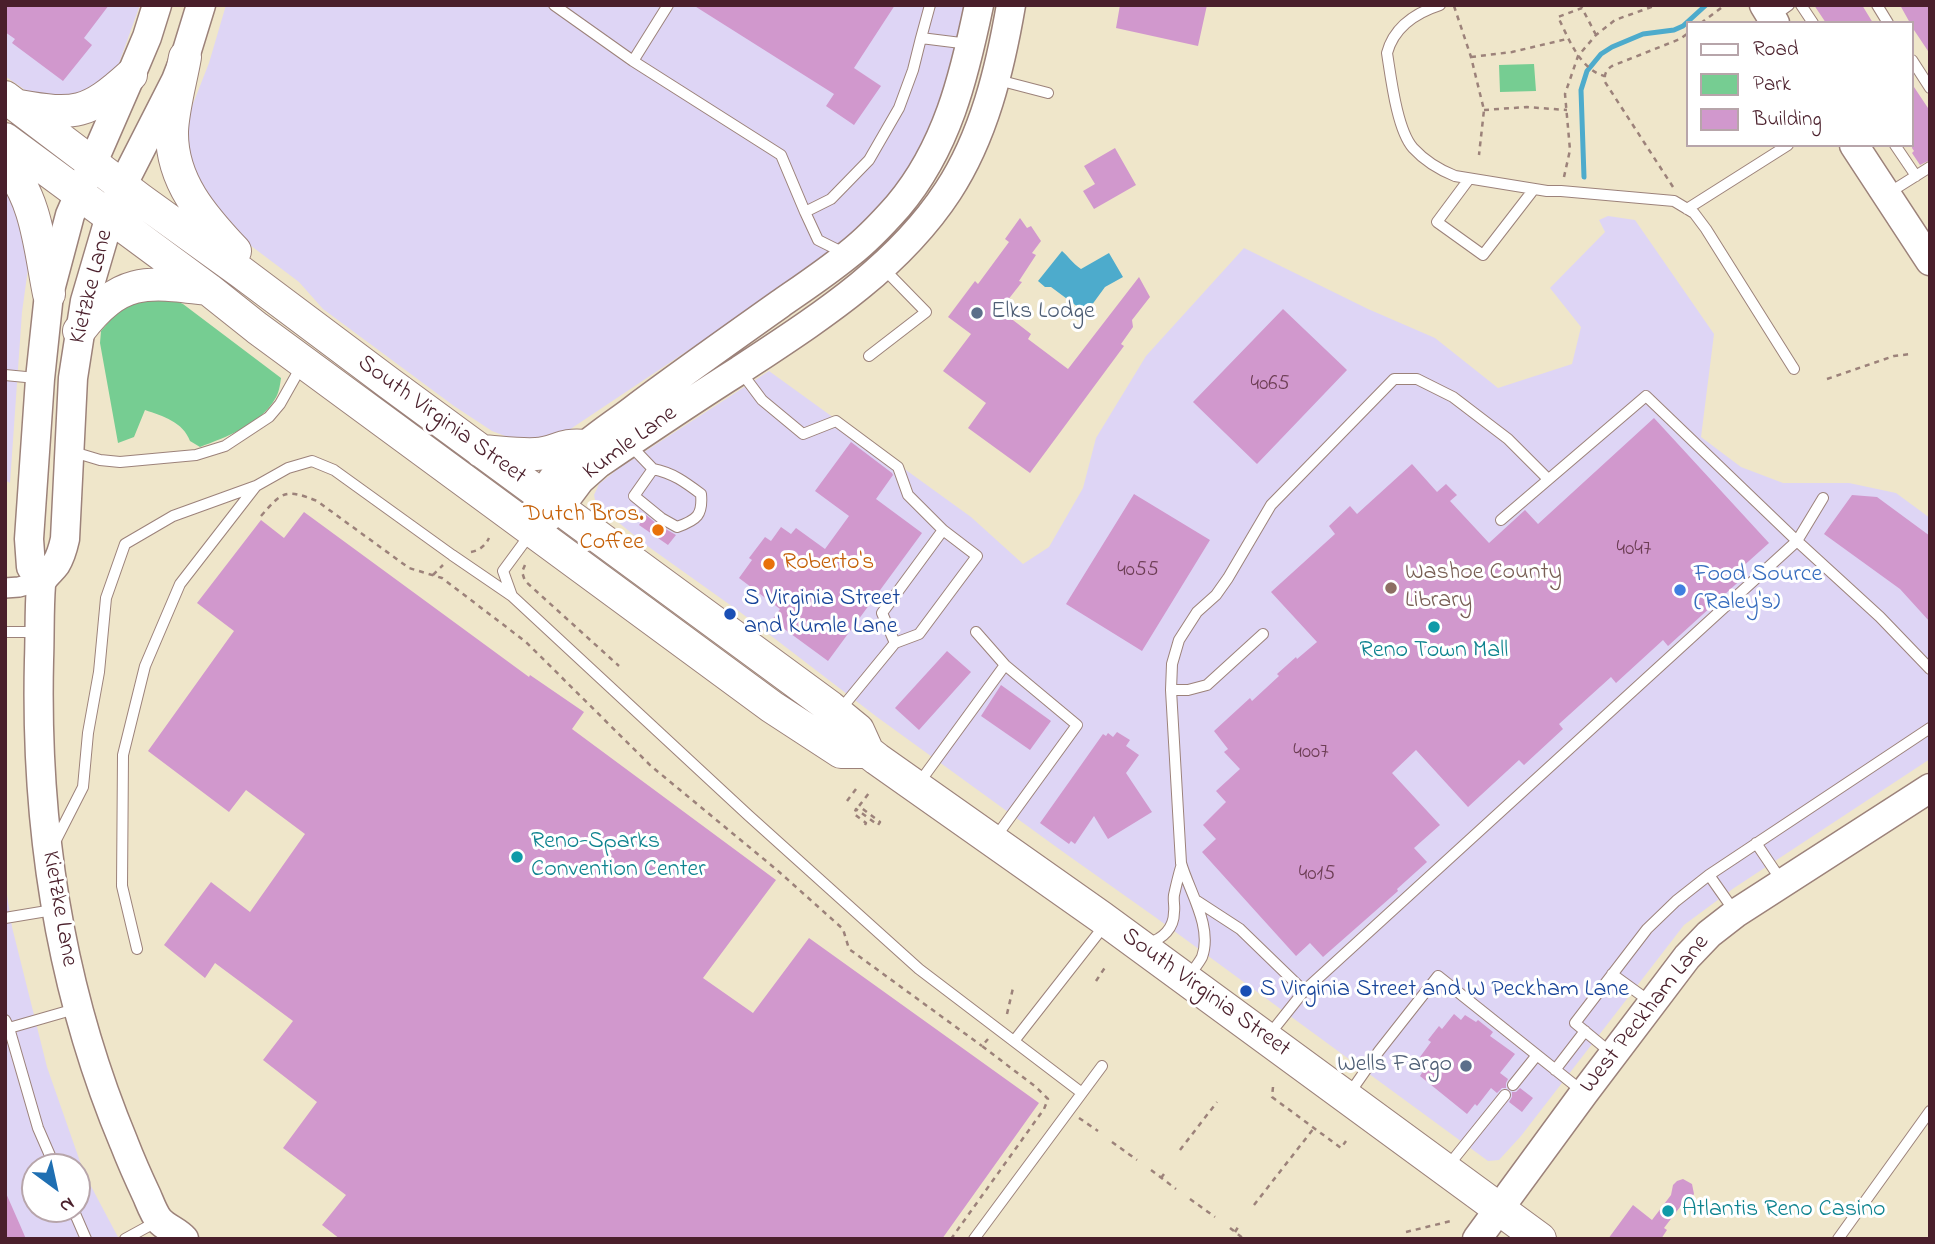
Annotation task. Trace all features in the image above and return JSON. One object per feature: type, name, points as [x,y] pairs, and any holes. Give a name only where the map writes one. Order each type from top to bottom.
[{"type":"main road","points":[[186,57],[172,130],[173,151],[180,176],[205,219],[286,306]]},
{"type":"main road","points":[[11,101],[47,111],[80,110],[108,96],[131,75]]},
{"type":"main road","name":"South Virginia Street","points":[[11,101],[122,186],[838,713],[858,730],[868,752],[1107,922],[1540,1239]]},
{"type":"main road","name":"South Virginia Street","points":[[5,139],[793,721],[841,751],[868,752]]},
{"type":"main road","points":[[5,163],[22,186],[29,205],[49,294]]},
{"type":"main road","points":[[79,331],[93,314],[122,290],[141,284],[208,289]]},
{"type":"main road","points":[[481,451],[535,454],[562,446],[585,446]]},
{"type":"street","name":"Kietzke Lane","points":[[157,5],[147,37],[70,215],[49,294],[40,379],[28,553],[31,567],[41,581],[39,760],[48,855],[65,956],[115,1123],[158,1230],[180,1234],[184,1239]]},
{"type":"street","name":"Kietzke Lane","points":[[41,581],[63,552],[73,379],[85,301],[110,216],[122,186],[186,57],[201,5]]},
{"type":"street","name":"Kumle Lane","points":[[533,530],[568,461],[689,368],[848,255],[901,203],[922,172],[955,104],[979,5]]},
{"type":"street","name":"Kumle Lane","points":[[550,501],[628,443],[740,370],[863,285],[883,268],[924,223],[949,190],[969,153],[996,79],[1011,5]]},
{"type":"street","points":[[1855,147],[1930,261]]},
{"type":"street","points":[[848,255],[883,268]]},
{"type":"street","points":[[5,589],[41,581]]},
{"type":"street","name":"West Peckham Lane","points":[[1478,1239],[1687,957],[1709,934],[1736,913],[1930,788]]},
{"type":"lane","points":[[554,5],[632,61],[781,155],[818,240],[848,255]]},
{"type":"lane","points":[[632,61],[668,5]]},
{"type":"lane","points":[[804,212],[831,199],[869,160],[899,108],[913,71],[930,5]]},
{"type":"lane","points":[[1440,5],[1407,21],[1396,31],[1387,53],[1404,134],[1413,148],[1443,171],[1469,179],[1534,189],[1674,201],[1693,213],[1706,229],[1794,369]]},
{"type":"lane","points":[[1801,5],[1811,21]]},
{"type":"lane","points":[[1877,5],[1887,21]]},
{"type":"lane","points":[[921,38],[970,45]]},
{"type":"lane","points":[[1914,63],[1930,88]]},
{"type":"lane","points":[[996,79],[1048,93]]},
{"type":"lane","points":[[1687,209],[1785,147]]},
{"type":"lane","points":[[1896,147],[1916,176]]},
{"type":"lane","points":[[1886,194],[1930,167]]},
{"type":"lane","points":[[1469,179],[1437,222],[1483,255],[1534,189]]},
{"type":"lane","points":[[869,356],[926,312],[883,268]]},
{"type":"lane","points":[[69,451],[100,460],[120,462],[196,455],[225,446],[269,417],[280,404],[304,362]]},
{"type":"lane","points":[[740,370],[762,400],[803,434],[836,421],[898,467],[908,495],[943,530],[977,556],[919,634],[895,643],[838,713]]},
{"type":"lane","points":[[5,375],[40,379]]},
{"type":"lane","points":[[1186,980],[1202,956],[1205,934],[1197,901],[1187,883],[1181,863],[1171,690],[1172,664],[1179,640],[1197,612],[1216,595],[1228,578],[1271,505],[1394,379],[1417,379],[1453,397],[1508,439],[1548,479]]},
{"type":"lane","points":[[1501,520],[1646,396],[1880,617],[1930,668]]},
{"type":"lane","points":[[628,443],[653,469],[680,478],[701,494],[702,508],[692,522],[677,527],[634,496],[653,469]]},
{"type":"lane","points":[[48,855],[83,787],[106,598],[125,544],[173,516],[256,486],[288,468],[312,461],[334,470],[512,596],[738,806],[919,969],[1082,1093]]},
{"type":"lane","points":[[137,949],[122,886],[123,755],[145,667],[180,583],[256,486]]},
{"type":"lane","points":[[1267,1038],[1304,991],[1797,541],[1823,498]]},
{"type":"lane","points":[[512,596],[503,571],[533,530]]},
{"type":"lane","points":[[895,643],[883,613],[943,530]]},
{"type":"lane","points":[[5,632],[40,631]]},
{"type":"lane","points":[[976,632],[1005,665],[1077,724],[993,841]]},
{"type":"lane","points":[[1171,690],[1188,690],[1207,685],[1263,634]]},
{"type":"lane","points":[[916,787],[1005,665]]},
{"type":"lane","points":[[1613,1055],[1575,1023],[1647,929],[1709,875],[1930,728]]},
{"type":"lane","points":[[1756,843],[1783,883]]},
{"type":"lane","points":[[1138,945],[1158,940],[1168,932],[1175,914],[1174,898],[1181,863]]},
{"type":"lane","points":[[1709,875],[1736,913]]},
{"type":"lane","points":[[1197,901],[1240,929],[1304,991]]},
{"type":"lane","points":[[5,918],[56,910]]},
{"type":"lane","points":[[1014,1041],[1107,922]]},
{"type":"lane","points":[[1612,974],[1653,1003]]},
{"type":"lane","points":[[1347,1097],[1438,976],[1584,1093]]},
{"type":"lane","points":[[49,1153],[38,1128],[7,1024],[79,1008]]},
{"type":"lane","points":[[1555,1070],[1585,1031]]},
{"type":"lane","points":[[1513,1084],[1537,1055]]},
{"type":"lane","points":[[974,1239],[1102,1066]]},
{"type":"lane","points":[[1445,1169],[1505,1095]]},
{"type":"lane","points":[[1838,1239],[1930,1111]]},
{"type":"lane","points":[[125,1239],[158,1230]]},
{"type":"path","points":[[1454,5],[1484,110],[1479,155]]},
{"type":"path","points":[[1561,191],[1570,150],[1565,94],[1578,56],[1596,35],[1615,20],[1657,5]]},
{"type":"path","points":[[1705,21],[1725,5]]},
{"type":"path","points":[[1596,35],[1582,8],[1559,17],[1578,56],[1594,71],[1604,76]]},
{"type":"path","points":[[1674,201],[1674,188],[1605,82],[1604,76],[1612,66],[1686,34]]},
{"type":"path","points":[[1471,57],[1511,52],[1569,38]]},
{"type":"path","points":[[1484,110],[1527,107],[1567,110]]},
{"type":"path","points":[[1827,379],[1894,356],[1911,354]]},
{"type":"path","points":[[261,516],[277,497],[286,493],[302,495],[317,501],[409,568],[442,578],[526,642],[651,766],[843,929],[849,948],[1048,1098],[1055,1099]]},
{"type":"path","points":[[464,551],[479,550],[489,538]]},
{"type":"path","points":[[433,575],[445,564]]},
{"type":"path","points":[[526,565],[522,572],[524,580],[619,666]]},
{"type":"path","points":[[847,801],[859,785]]},
{"type":"path","points":[[865,825],[866,823],[853,814],[856,810],[877,825],[880,822],[859,806],[869,793]]},
{"type":"path","points":[[1096,981],[1106,966]]},
{"type":"path","points":[[1007,1014],[1013,988]]},
{"type":"path","points":[[982,1046],[988,1039]]},
{"type":"path","points":[[1273,1087],[1272,1097],[1341,1148],[1346,1141]]},
{"type":"path","points":[[951,1239],[1044,1110],[1048,1098]]},
{"type":"path","points":[[1180,1150],[1217,1102]]},
{"type":"path","points":[[1079,1118],[1098,1131]]},
{"type":"path","points":[[1254,1205],[1314,1128]]},
{"type":"path","points":[[1112,1142],[1137,1160]]},
{"type":"path","points":[[1151,1170],[1175,1189]]},
{"type":"path","points":[[1161,1178],[1167,1170]]},
{"type":"path","points":[[1191,1199],[1216,1217]]},
{"type":"path","points":[[1406,1232],[1451,1221]]},
{"type":"path","points":[[1234,1232],[1240,1224]]},
{"type":"path","points":[[1230,1228],[1244,1239]]},
{"type":"shaded area","points":[[5,5],[140,5],[118,66],[78,99],[38,99],[5,76]]},
{"type":"shaded area","points":[[226,5],[967,5],[953,77],[916,159],[894,192],[866,223],[810,269],[557,438],[518,441],[492,431],[454,406],[323,309],[299,282],[238,236],[197,183],[186,146],[189,114],[209,63]]},
{"type":"shaded area","points":[[5,187],[14,200],[24,235],[28,269],[22,312],[10,483],[5,480]]},
{"type":"shaded area","name":"Reno Town Mall","points":[[1608,216],[1635,220],[1714,334],[1701,437],[1741,467],[1783,483],[1849,483],[1896,493],[1930,518],[1930,759],[1734,888],[1684,925],[1521,1136],[1499,1160],[1488,1161],[877,717],[740,612],[646,545],[596,504],[594,495],[599,484],[618,469],[769,371],[971,517],[1023,564],[1049,547],[1083,488],[1096,438],[1146,356],[1244,248],[1368,309],[1435,338],[1498,388],[1572,364],[1581,327],[1550,288],[1605,232],[1599,220]]},
{"type":"shaded area","points":[[5,882],[12,927],[47,1067],[77,1153],[21,1153],[21,1223],[91,1223],[91,1186],[119,1239],[5,1239]]},
{"type":"green space","points":[[1534,64],[1536,91],[1500,92],[1499,65]]},
{"type":"green space","points":[[170,298],[183,304],[281,378],[277,394],[269,408],[252,423],[200,447],[190,441],[177,424],[145,410],[134,437],[118,443],[100,343],[101,331],[121,308],[134,300]]},
{"type":"water","points":[[1062,251],[1081,269],[1109,253],[1123,277],[1105,287],[1086,313],[1051,287],[1045,287],[1038,281]]},
{"type":"building","points":[[5,5],[109,5],[84,38],[92,45],[63,81],[12,43],[15,39],[5,32]]},
{"type":"building","points":[[693,5],[895,5],[854,68],[881,86],[854,125],[826,106],[834,94]]},
{"type":"building","points":[[1120,5],[1207,5],[1198,46],[1116,28]]},
{"type":"building","points":[[1814,5],[1862,5],[1872,21],[1825,21]]},
{"type":"building","points":[[1900,5],[1930,5],[1930,54],[1914,30],[1914,21],[1909,21]]},
{"type":"building","points":[[1914,87],[1930,111],[1930,160],[1920,165],[1912,153]]},
{"type":"building","points":[[1115,148],[1136,185],[1094,209],[1083,191],[1095,184],[1084,166]]},
{"type":"building","name":"Elks Lodge","points":[[1020,218],[1027,228],[1031,226],[1041,241],[1032,253],[1036,255],[1019,281],[1022,282],[1000,310],[1031,334],[1028,339],[1068,369],[1139,277],[1150,297],[1132,320],[1133,327],[1121,344],[1124,346],[1030,473],[968,428],[986,403],[943,371],[971,334],[948,317],[975,281],[978,284],[1009,242],[1005,239]]},
{"type":"building","points":[[1283,309],[1347,370],[1257,464],[1193,402]]},
{"type":"building","points":[[1654,418],[1769,543],[1740,569],[1746,575],[1668,646],[1663,640],[1616,683],[1611,677],[1559,724],[1563,729],[1524,765],[1519,760],[1468,807],[1416,750],[1392,773],[1440,825],[1414,848],[1427,862],[1323,957],[1310,943],[1296,956],[1202,852],[1216,839],[1203,825],[1226,802],[1216,791],[1240,769],[1224,752],[1228,749],[1214,731],[1250,698],[1252,701],[1296,657],[1297,659],[1317,642],[1271,592],[1335,534],[1329,526],[1350,506],[1357,514],[1412,464],[1437,492],[1446,484],[1457,495],[1450,501],[1489,543],[1525,510],[1538,524]]},
{"type":"building","points":[[851,442],[893,475],[876,499],[922,533],[828,661],[772,620],[780,609],[739,578],[752,560],[749,558],[765,537],[771,541],[781,527],[791,534],[796,528],[825,549],[849,516],[815,491]]},
{"type":"building","points":[[1134,494],[1210,540],[1142,651],[1066,604]]},
{"type":"building","points":[[1852,495],[1877,497],[1930,536],[1930,622],[1900,589],[1824,534]]},
{"type":"building","name":"Reno-Sparks Convention Center","points":[[304,512],[529,677],[530,675],[584,712],[572,729],[776,880],[703,978],[753,1013],[809,938],[1039,1103],[942,1239],[340,1239],[322,1225],[346,1195],[283,1148],[317,1102],[263,1060],[293,1021],[215,963],[205,978],[164,945],[211,882],[250,912],[305,834],[246,790],[229,812],[148,751],[234,631],[197,603],[261,520],[284,538]]},
{"type":"building","name":"Dutch Bros. Coffee","points":[[646,515],[676,535],[668,545],[639,525]]},
{"type":"building","points":[[947,651],[971,672],[919,730],[895,708]]},
{"type":"building","points":[[1001,685],[1051,721],[1030,750],[981,716]]},
{"type":"building","points":[[1117,732],[1130,740],[1126,746],[1139,755],[1126,773],[1152,812],[1108,839],[1094,816],[1075,844],[1071,841],[1069,844],[1040,823],[1103,734],[1106,736],[1108,733],[1113,737]]},
{"type":"building","name":"Wells Fargo","points":[[1454,1014],[1461,1020],[1465,1015],[1476,1022],[1478,1020],[1493,1032],[1490,1036],[1515,1054],[1500,1073],[1508,1079],[1506,1088],[1497,1093],[1491,1088],[1467,1114],[1420,1076],[1428,1063],[1420,1057],[1431,1042],[1428,1040],[1439,1026],[1442,1029]]},
{"type":"building","points":[[1520,1088],[1533,1098],[1522,1112],[1509,1102],[1512,1092]]},
{"type":"building","points":[[1683,1179],[1692,1184],[1694,1194],[1690,1200],[1683,1203],[1664,1228],[1667,1230],[1661,1239],[1608,1239],[1633,1205],[1652,1220],[1671,1195],[1673,1185]]},
{"type":"building","points":[[5,1191],[20,1225],[26,1239],[5,1239]]},
{"type":"waterway","points":[[1688,21],[1706,5]]},
{"type":"waterway","points":[[1584,177],[1581,90],[1587,71],[1601,54],[1612,47],[1643,34],[1674,30],[1686,23]]},
{"type":"place","name":"Elks Lodge","points":[[977,313]]},
{"type":"place","name":"Dutch Bros. Coffee","points":[[658,530]]},
{"type":"place","name":"Roberto's","points":[[769,564]]},
{"type":"place","name":"Washoe County Library","points":[[1391,588]]},
{"type":"place","name":"Food Source (Raley's)","points":[[1680,590]]},
{"type":"place","name":"S Virginia Street and Kumle Lane","points":[[730,614]]},
{"type":"place","name":"Reno Town Mall","points":[[1434,627]]},
{"type":"place","name":"Reno-Sparks Convention Center","points":[[517,857]]},
{"type":"place","name":"S Virginia Street and W Peckham Lane","points":[[1246,991]]},
{"type":"place","name":"Wells Fargo","points":[[1466,1066]]},
{"type":"place","name":"Atlantis Reno Casino","points":[[1668,1211]]}]
